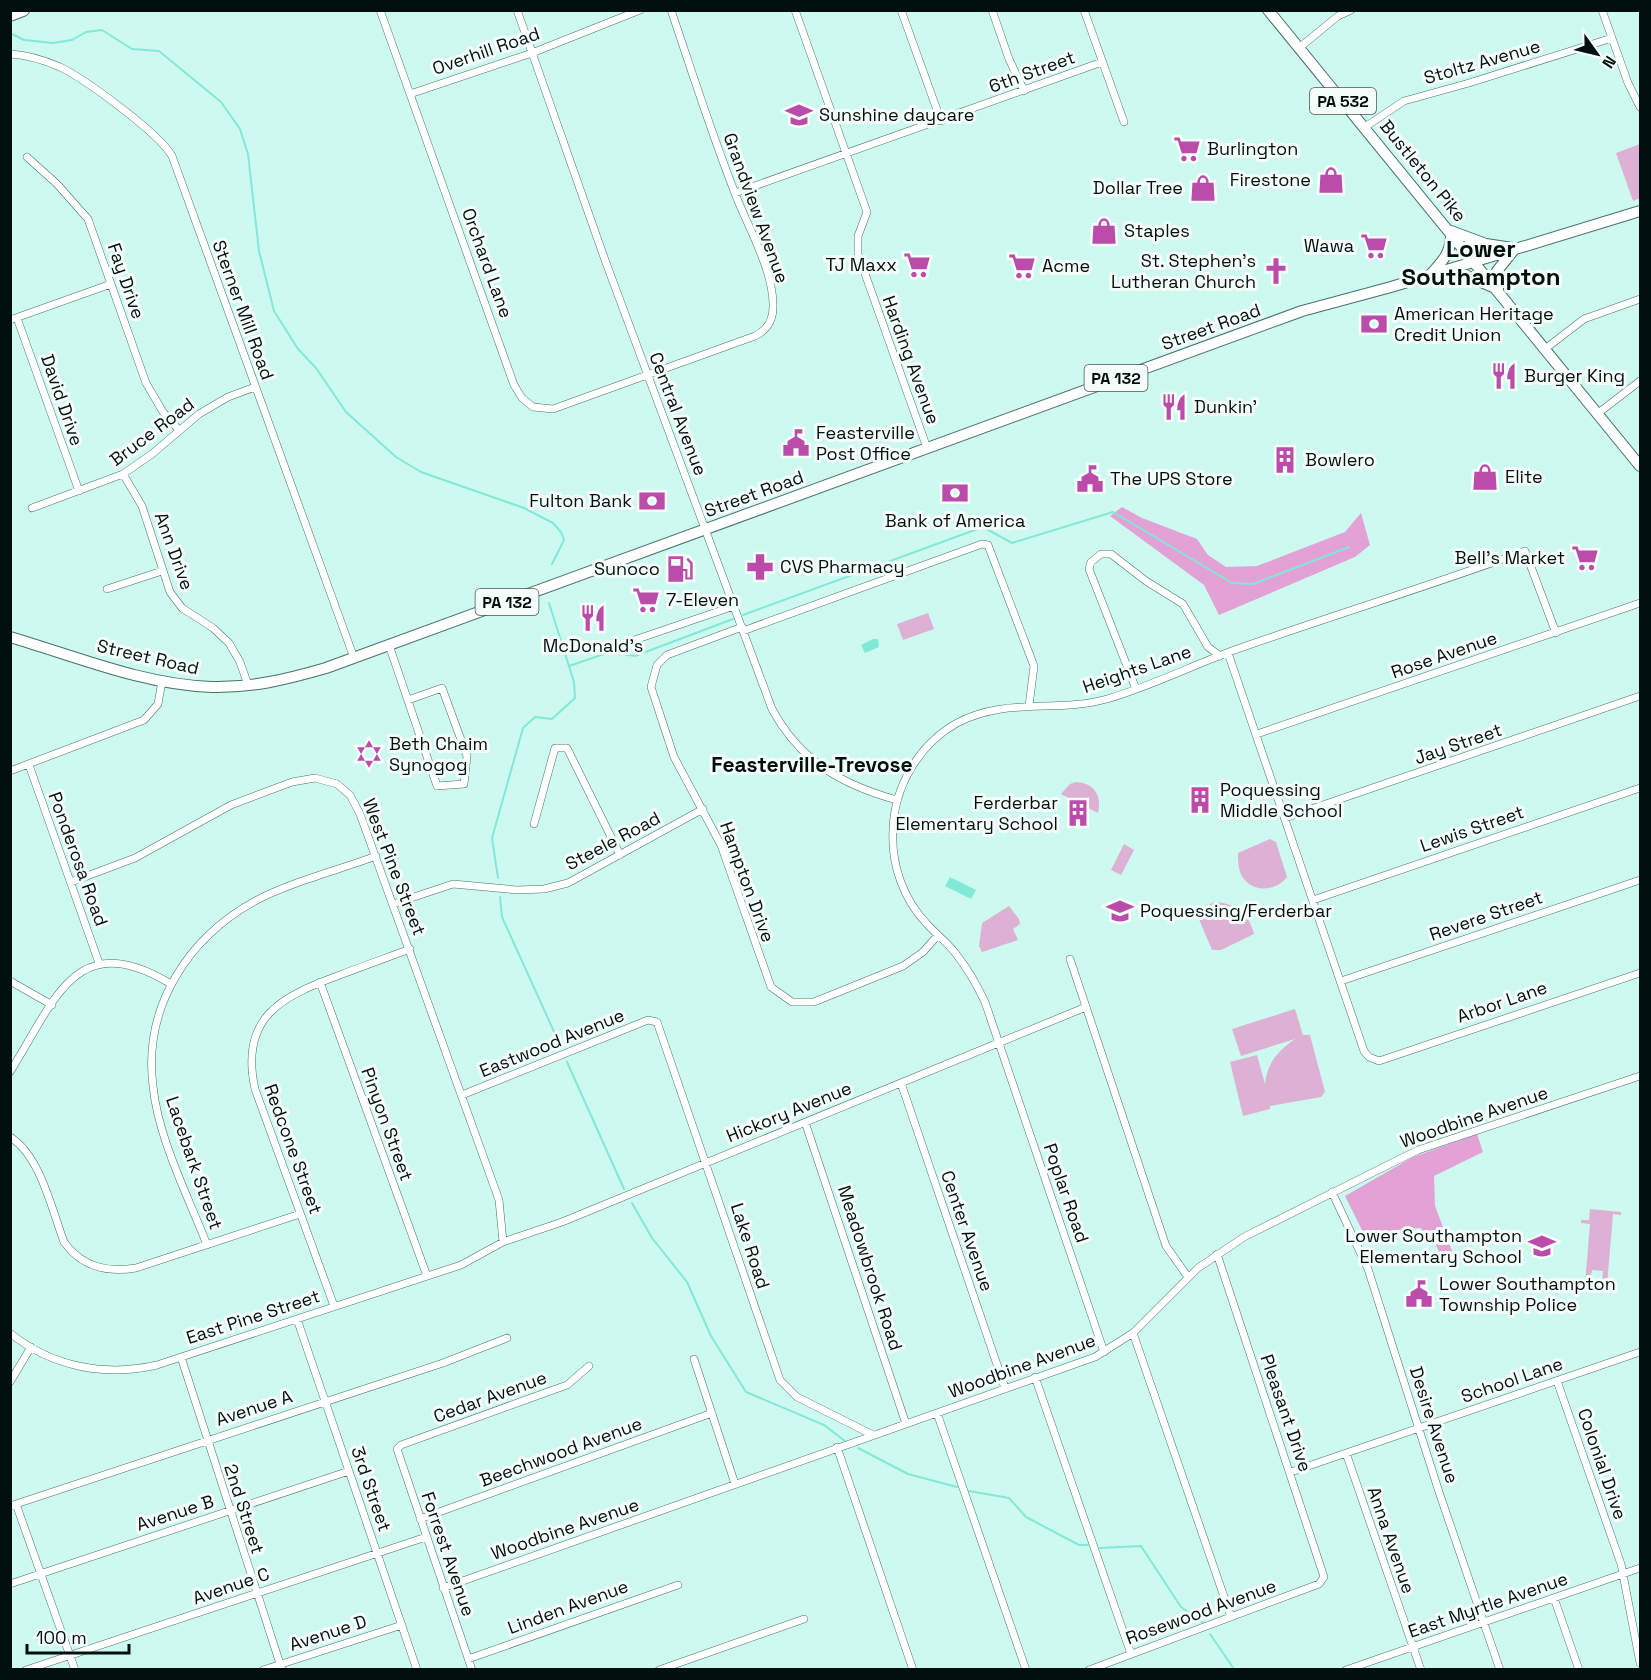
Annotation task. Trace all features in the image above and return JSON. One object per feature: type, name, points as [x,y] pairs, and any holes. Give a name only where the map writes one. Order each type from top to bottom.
[{"type":"highway","points":[[10,15],[23,10]]},
{"type":"main road","name":"Bustleton Pike","points":[[1268,10],[1641,466]]},
{"type":"main road","name":"Street Road","points":[[10,637],[162,681],[212,687],[285,680],[354,658],[1302,311],[1641,211]]},
{"type":"main road","points":[[1450,231],[1486,244],[1515,249],[1497,271],[1498,289],[1465,275],[1431,274],[1448,255],[1451,248],[1450,231]]},
{"type":"street","name":"Orchard Lane","points":[[380,10],[514,385],[522,398],[539,409],[553,409],[648,376]]},
{"type":"street","name":"Central Avenue","points":[[517,10],[648,376],[772,709],[795,745],[832,776],[850,785],[897,800]]},
{"type":"street","name":"Overhill Road","points":[[410,94],[532,53],[640,10]]},
{"type":"street","name":"Grandview Avenue","points":[[648,376],[755,336],[766,329],[772,319],[773,300],[769,277],[735,193],[671,10]]},
{"type":"street","name":"Harding Avenue","points":[[795,10],[868,214],[858,236],[858,254],[927,448]]},
{"type":"street","points":[[901,10],[941,121]]},
{"type":"street","points":[[992,10],[1009,59],[1024,91]]},
{"type":"street","points":[[1083,10],[1124,122]]},
{"type":"street","points":[[1299,48],[1338,16],[1352,10]]},
{"type":"street","points":[[1602,10],[1628,83],[1641,107]]},
{"type":"street","name":"Stoltz Avenue","points":[[1365,127],[1404,101],[1612,38]]},
{"type":"street","name":"Sterner Mill Road","points":[[10,54],[41,60],[67,70],[154,133],[172,156],[354,658]]},
{"type":"street","name":"6th Street","points":[[735,193],[847,155],[1102,62]]},
{"type":"street","name":"Fay Drive","points":[[27,157],[57,184],[88,219],[146,383],[163,412],[178,429]]},
{"type":"street","points":[[14,319],[111,284]]},
{"type":"street","points":[[1545,349],[1584,319],[1641,299]]},
{"type":"street","name":"David Drive","points":[[14,319],[79,491]]},
{"type":"street","points":[[1597,414],[1641,381]]},
{"type":"street","name":"Bruce Road","points":[[32,508],[123,474],[152,454],[178,429],[222,400],[255,387]]},
{"type":"street","name":"Ann Drive","points":[[123,474],[142,507],[170,592],[182,608],[213,628],[229,643],[240,662],[248,685]]},
{"type":"street","name":"Hampton Drive","points":[[938,935],[914,960],[892,971],[814,1002],[800,1004],[784,998],[767,980],[721,845],[674,756],[652,695],[651,682],[657,665],[667,655],[982,544],[988,545],[1034,666],[1029,706]]},
{"type":"street","name":"Heights Lane","points":[[999,1042],[973,978],[956,953],[911,903],[900,879],[893,848],[893,823],[897,800],[915,762],[927,747],[949,728],[992,709],[1074,706],[1136,689],[1228,653],[1525,552],[1556,633]]},
{"type":"street","points":[[1136,689],[1089,569],[1091,562],[1101,554],[1111,554],[1146,581],[1183,604],[1208,647],[1220,656]]},
{"type":"street","points":[[107,589],[162,571]]},
{"type":"street","name":"Rose Avenue","points":[[1257,734],[1641,603]]},
{"type":"street","points":[[620,645],[734,606]]},
{"type":"street","points":[[389,645],[437,786],[465,784],[467,756],[442,688],[408,700]]},
{"type":"street","points":[[1228,653],[1341,981]]},
{"type":"street","points":[[10,771],[144,720],[158,704],[162,681]]},
{"type":"street","name":"Jay Street","points":[[1285,818],[1641,696]]},
{"type":"street","points":[[534,824],[555,748],[567,748],[620,855]]},
{"type":"street","name":"Ponderosa Road","points":[[28,765],[99,963]]},
{"type":"street","name":"West Pine Street","points":[[71,882],[135,858],[231,805],[305,778],[329,780],[350,795],[376,856],[499,1200],[503,1242]]},
{"type":"street","name":"Lewis Street","points":[[1313,900],[1641,788]]},
{"type":"street","name":"Steele Road","points":[[393,904],[453,884],[517,890],[549,888],[577,879],[703,809]]},
{"type":"street","name":"Lacebark Street","points":[[207,1245],[171,1151],[153,1087],[154,1033],[171,984],[196,946],[231,915],[259,899],[376,856]]},
{"type":"street","name":"Revere Street","points":[[1341,981],[1641,880]]},
{"type":"street","name":"Redcone Street","points":[[334,1306],[255,1089],[251,1060],[257,1035],[276,1005],[292,993],[410,949]]},
{"type":"street","points":[[1071,959],[1166,1246],[1188,1277]]},
{"type":"street","points":[[10,1072],[70,979],[99,963],[131,964],[171,984]]},
{"type":"street","name":"Arbor Lane","points":[[1341,981],[1364,1051],[1374,1060],[1379,1061],[1641,973]]},
{"type":"street","points":[[10,981],[52,1005]]},
{"type":"street","name":"Pinyon Street","points":[[320,982],[427,1276]]},
{"type":"street","name":"Hickory Avenue","points":[[503,1242],[562,1222],[1086,1007]]},
{"type":"street","name":"Eastwood Avenue","points":[[462,1095],[653,1020]]},
{"type":"street","name":"Lake Road","points":[[653,1020],[659,1024],[780,1380],[797,1397],[873,1435]]},
{"type":"street","name":"Poplar Road","points":[[999,1042],[1104,1353]]},
{"type":"street","name":"Woodbine Avenue","points":[[443,1588],[1104,1353],[1133,1333],[1188,1277],[1217,1254],[1332,1192],[1437,1142],[1641,1076]]},
{"type":"street","name":"Center Avenue","points":[[901,1083],[1005,1389]]},
{"type":"street","name":"Meadowbrook Road","points":[[805,1122],[906,1424]]},
{"type":"street","points":[[10,1137],[22,1145],[32,1159],[64,1242],[72,1253],[88,1264],[106,1270],[125,1270],[300,1214]]},
{"type":"street","name":"Desire Avenue","points":[[1332,1192],[1368,1269],[1500,1670]]},
{"type":"street","name":"East Pine Street","points":[[10,1333],[31,1347],[63,1363],[105,1370],[142,1368],[427,1276],[466,1262],[503,1242]]},
{"type":"street","name":"Pleasant Drive","points":[[1217,1254],[1324,1574],[1322,1581]]},
{"type":"street","name":"3rd Street","points":[[297,1319],[417,1670]]},
{"type":"street","points":[[1133,1333],[1231,1617]]},
{"type":"street","name":"Avenue A","points":[[13,1505],[443,1363],[507,1338]]},
{"type":"street","points":[[10,1382],[31,1347]]},
{"type":"street","name":"School Lane","points":[[1291,1472],[1641,1352]]},
{"type":"street","name":"2nd Street","points":[[181,1357],[281,1667]]},
{"type":"street","points":[[694,1359],[735,1484]]},
{"type":"street","name":"Cedar Avenue","points":[[397,1449],[401,1445],[567,1385],[589,1366]]},
{"type":"street","points":[[1035,1377],[1131,1654]]},
{"type":"street","name":"Colonial Drive","points":[[1557,1381],[1623,1574],[1641,1664]]},
{"type":"street","name":"Beechwood Avenue","points":[[420,1519],[712,1413]]},
{"type":"street","points":[[938,1413],[1026,1670]]},
{"type":"street","points":[[837,1447],[913,1670]]},
{"type":"street","name":"Forrest Avenue","points":[[397,1449],[472,1670]]},
{"type":"street","name":"Anna Avenue","points":[[1346,1453],[1421,1670]]},
{"type":"street","name":"Avenue B","points":[[10,1584],[349,1471]]},
{"type":"street","points":[[13,1505],[41,1574],[75,1670]]},
{"type":"street","points":[[378,1553],[426,1537]]},
{"type":"street","name":"Avenue C","points":[[26,1670],[378,1553]]},
{"type":"street","name":"East Myrtle Avenue","points":[[1346,1670],[1641,1569]]},
{"type":"street","name":"Rosewood Avenue","points":[[1089,1670],[1322,1581]]},
{"type":"street","name":"Linden Avenue","points":[[468,1659],[678,1585]]},
{"type":"street","points":[[1554,1598],[1579,1670]]},
{"type":"street","points":[[659,1670],[804,1619]]},
{"type":"street","name":"Avenue D","points":[[263,1670],[281,1667],[402,1625]]},
{"type":"shaded area","points":[[1640,144],[1640,198],[1633,201],[1616,153]]},
{"type":"shaded area","points":[[1122,507],[1142,518],[1197,539],[1208,555],[1226,567],[1257,566],[1345,532],[1361,513],[1370,545],[1355,557],[1219,615],[1204,585],[1110,516]]},
{"type":"shaded area","points":[[928,613],[934,629],[903,640],[897,624]]},
{"type":"shaded area","points":[[878,639],[879,647],[865,653],[861,645]]},
{"type":"shaded area","points":[[1076,782],[1088,785],[1096,792],[1099,801],[1098,813],[1061,794],[1070,784]]},
{"type":"shaded area","points":[[1270,839],[1276,842],[1287,877],[1276,886],[1255,887],[1244,879],[1240,872],[1238,853]]},
{"type":"shaded area","points":[[1124,844],[1134,850],[1121,875],[1111,870]]},
{"type":"shaded area","points":[[950,877],[976,890],[971,899],[945,886]]},
{"type":"shaded area","points":[[1214,902],[1228,904],[1245,915],[1254,934],[1221,950],[1212,950],[1196,912]]},
{"type":"shaded area","points":[[1009,906],[1019,919],[1020,924],[1013,929],[1018,940],[982,952],[979,946],[982,923]]},
{"type":"shaded area","points":[[1295,1009],[1303,1035],[1310,1035],[1325,1092],[1321,1097],[1270,1106],[1270,1109],[1243,1116],[1230,1062],[1257,1055],[1265,1084],[1274,1058],[1295,1039],[1241,1056],[1232,1029]]},
{"type":"shaded area","points":[[1477,1134],[1483,1152],[1434,1176],[1435,1206],[1454,1256],[1444,1262],[1433,1239],[1420,1228],[1396,1230],[1366,1238],[1345,1196],[1413,1157]]},
{"type":"shaded area","points":[[1590,1209],[1621,1212],[1621,1215],[1613,1214],[1607,1285],[1602,1285],[1603,1271],[1592,1270],[1590,1284],[1585,1284],[1590,1224],[1581,1223],[1581,1220],[1589,1220]]},
{"type":"waterway","points":[[10,33],[24,40],[53,43],[72,40],[86,32],[102,30],[132,49],[159,51],[221,102],[240,129],[248,154],[259,251],[274,311],[298,349],[316,368],[346,412],[396,457],[421,472],[524,508],[553,523],[561,532],[564,540],[552,564]]},
{"type":"waterway","points":[[743,615],[983,527],[1012,543],[1113,512],[1232,583],[1253,584],[1349,547]]},
{"type":"waterway","points":[[498,878],[492,838],[523,728],[535,717],[552,719],[575,698],[574,682],[549,603]]},
{"type":"waterway","points":[[569,666],[610,652],[635,656],[733,619]]},
{"type":"waterway","points":[[500,897],[502,917],[561,1047]]},
{"type":"waterway","points":[[567,1062],[624,1189]]},
{"type":"waterway","points":[[632,1203],[652,1238],[687,1282],[711,1336],[746,1392],[824,1425],[845,1441]]},
{"type":"waterway","points":[[858,1448],[908,1474],[957,1487]]},
{"type":"waterway","points":[[969,1491],[1009,1498],[1026,1517],[1079,1545],[1088,1545]]},
{"type":"waterway","points":[[1100,1548],[1141,1546],[1181,1607],[1203,1623]]},
{"type":"waterway","points":[[1210,1634],[1234,1669]]},
{"type":"place","name":"Sunshine daycare","points":[[799,115]]},
{"type":"place","name":"Burlington","points":[[1187,149]]},
{"type":"place","name":"Firestone","points":[[1331,180]]},
{"type":"place","name":"Dollar Tree","points":[[1203,188]]},
{"type":"place","name":"Staples","points":[[1104,231]]},
{"type":"place","name":"Wawa","points":[[1374,246]]},
{"type":"place","name":"TJ Maxx","points":[[917,265]]},
{"type":"place","name":"Acme","points":[[1022,266]]},
{"type":"place","name":"St. Stephen's Lutheran Church","points":[[1276,271]]},
{"type":"place","name":"American Heritage Credit Union","points":[[1374,324]]},
{"type":"place","name":"Burger King","points":[[1504,376]]},
{"type":"place","name":"Dunkin'","points":[[1174,407]]},
{"type":"place","name":"Feasterville Post Office","points":[[796,443]]},
{"type":"place","name":"Bowlero","points":[[1285,460]]},
{"type":"place","name":"Elite","points":[[1485,477]]},
{"type":"place","name":"The UPS Store","points":[[1090,479]]},
{"type":"place","name":"Bank of America","points":[[955,493]]},
{"type":"place","name":"Fulton Bank","points":[[652,501]]},
{"type":"place","name":"Bell's Market","points":[[1585,558]]},
{"type":"place","name":"CVS Pharmacy","points":[[760,567]]},
{"type":"place","name":"Sunoco","points":[[680,569]]},
{"type":"place","name":"7-Eleven","points":[[646,600]]},
{"type":"place","name":"McDonald's","points":[[593,618]]},
{"type":"place","name":"Beth Chaim Synogog","points":[[369,754]]},
{"type":"place","name":"Poquessing Middle School","points":[[1200,800]]},
{"type":"place","name":"Ferderbar Elementary School","points":[[1078,813]]},
{"type":"place","name":"Poquessing/Ferderbar","points":[[1120,911]]},
{"type":"place","name":"Lower Southampton Elementary School","points":[[1542,1246]]},
{"type":"place","name":"Lower Southampton Township Police","points":[[1419,1294]]},
{"type":"district","name":"Lower Southampton","points":[[1481,263]]},
{"type":"district","name":"Feasterville-Trevose","points":[[812,765]]}]
